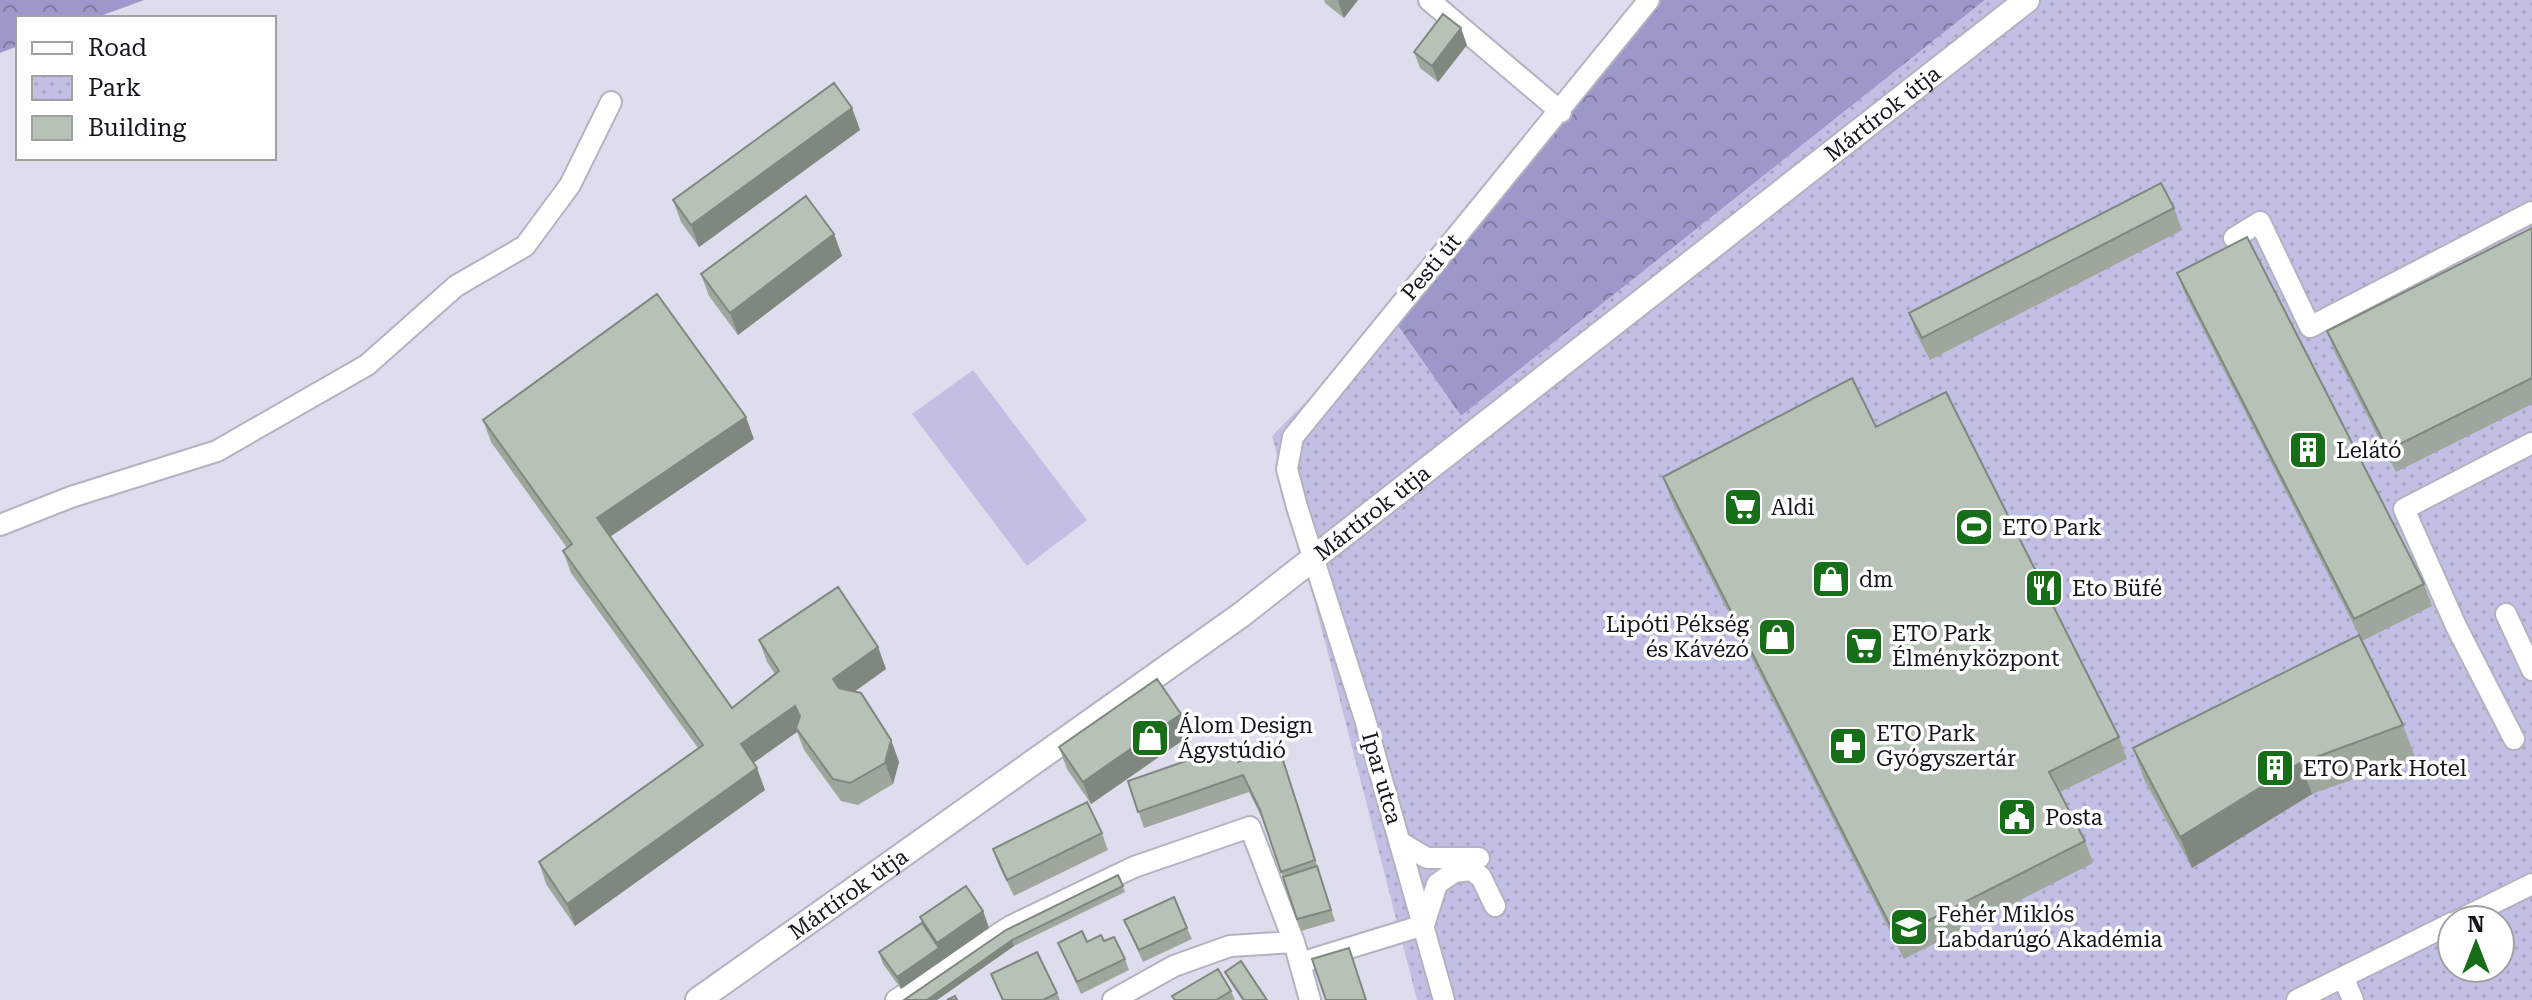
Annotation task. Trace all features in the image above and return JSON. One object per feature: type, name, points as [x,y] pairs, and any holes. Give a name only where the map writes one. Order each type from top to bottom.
[{"type":"main road","name":"Mártírok útja","points":[[698,1000],[1204,642],[2027,0]]},
{"type":"street","points":[[1429,0],[1561,112]]},
{"type":"street","name":"Pesti út","points":[[1315,558],[1287,469],[1293,437],[1561,112],[1640,3]]},
{"type":"street","points":[[0,525],[71,497],[217,451],[367,365],[456,286],[525,246],[570,185],[611,102]]},
{"type":"street","points":[[2234,238],[2260,222],[2310,327],[2532,212]]},
{"type":"street","points":[[2514,739],[2456,626],[2404,509],[2532,443]]},
{"type":"street","name":"Ipar utca","points":[[1315,558],[1444,1000]]},
{"type":"street","points":[[2506,614],[2532,670]]},
{"type":"street","points":[[896,1000],[1011,926],[1134,867],[1250,827],[1294,942],[1310,1000]]},
{"type":"street","points":[[1400,842],[1427,858],[1479,858]]},
{"type":"street","points":[[1300,963],[1424,925],[1437,884],[1454,872],[1471,870],[1481,877],[1495,906]]},
{"type":"street","points":[[2491,904],[2532,884]]},
{"type":"street","points":[[2297,1000],[2436,931]]},
{"type":"street","points":[[1113,1000],[1174,966],[1230,946],[1294,942]]},
{"type":"street","points":[[2343,977],[2353,1000]]},
{"type":"green space","points":[[0,0],[144,0],[100,16],[16,16],[16,47],[0,53]]},
{"type":"green space","points":[[1648,0],[1985,0],[1461,416],[1391,316]]},
{"type":"green space","points":[[1985,0],[2532,0],[2532,1000],[1417,1000],[1272,436],[1391,316],[1461,416]]},
{"type":"green space","points":[[973,370],[1087,520],[1027,566],[912,414]]},
{"type":"building","points":[[1443,14],[1461,28],[1432,66],[1414,52]]},
{"type":"building","points":[[834,83],[852,108],[691,225],[673,200]]},
{"type":"building","points":[[2161,183],[2174,208],[1922,338],[1909,313]]},
{"type":"building","points":[[806,196],[834,234],[730,313],[701,274]]},
{"type":"building","points":[[2532,228],[2532,378],[2388,450],[2327,331]]},
{"type":"building","name":"Lelátó","points":[[2247,237],[2424,584],[2354,619],[2177,273]]},
{"type":"building","points":[[657,294],[746,417],[597,518],[732,708],[779,671],[759,640],[838,587],[878,647],[833,679],[839,688],[861,693],[891,740],[885,763],[850,783],[833,779],[796,728],[800,716],[795,706],[741,744],[757,768],[567,904],[539,862],[703,745],[563,551],[572,544],[483,420]]},
{"type":"building","name":"ETO Park Élményközpont","points":[[1852,378],[1876,427],[1946,392],[2119,737],[2049,772],[2085,841],[1896,937],[1663,477]]},
{"type":"building","name":"ETO Park Hotel","points":[[2359,635],[2403,725],[2300,763],[2180,837],[2133,748]]},
{"type":"building","points":[[1157,679],[1181,714],[1083,782],[1059,747]]},
{"type":"building","points":[[1232,745],[1238,762],[1279,748],[1315,860],[1281,872],[1260,810],[1243,775],[1138,812],[1128,781]]},
{"type":"building","points":[[1087,802],[1102,833],[1007,880],[993,849]]},
{"type":"building","points":[[1317,866],[1331,910],[1297,919],[1283,877]]},
{"type":"building","points":[[1118,875],[1123,886],[1012,940],[927,1000],[904,1000],[1006,930]]},
{"type":"building","points":[[966,886],[983,911],[937,943],[920,917]]},
{"type":"building","points":[[1174,897],[1187,928],[1139,950],[1124,920]]},
{"type":"building","points":[[922,923],[939,948],[897,977],[879,952]]},
{"type":"building","points":[[1082,931],[1087,942],[1101,935],[1104,941],[1114,937],[1125,959],[1077,982],[1058,943]]},
{"type":"building","points":[[1349,948],[1366,1000],[1326,1000],[1312,959]]},
{"type":"building","points":[[1037,952],[1057,993],[1043,1000],[1003,1000],[991,974]]},
{"type":"building","points":[[1241,961],[1267,1000],[1244,1000],[1225,972]]},
{"type":"building","points":[[1218,969],[1231,991],[1216,1000],[1175,1000],[1172,996]]},
{"type":"place","name":"Lelátó","points":[[2308,450]]},
{"type":"place","name":"Aldi","points":[[1743,507]]},
{"type":"place","name":"ETO Park","points":[[1974,527]]},
{"type":"place","name":"dm","points":[[1831,579]]},
{"type":"place","name":"Eto Büfé","points":[[2044,588]]},
{"type":"place","name":"Lipóti Pékség és Kávézó","points":[[1777,637]]},
{"type":"place","name":"ETO Park Élményközpont","points":[[1864,646]]},
{"type":"place","name":"Álom Design Ágystúdió","points":[[1150,738]]},
{"type":"place","name":"ETO Park Gyógyszertár","points":[[1848,746]]},
{"type":"place","name":"ETO Park Hotel","points":[[2275,768]]},
{"type":"place","name":"Posta","points":[[2017,817]]},
{"type":"place","name":"Fehér Miklós Labdarúgó Akadémia","points":[[1909,927]]}]
